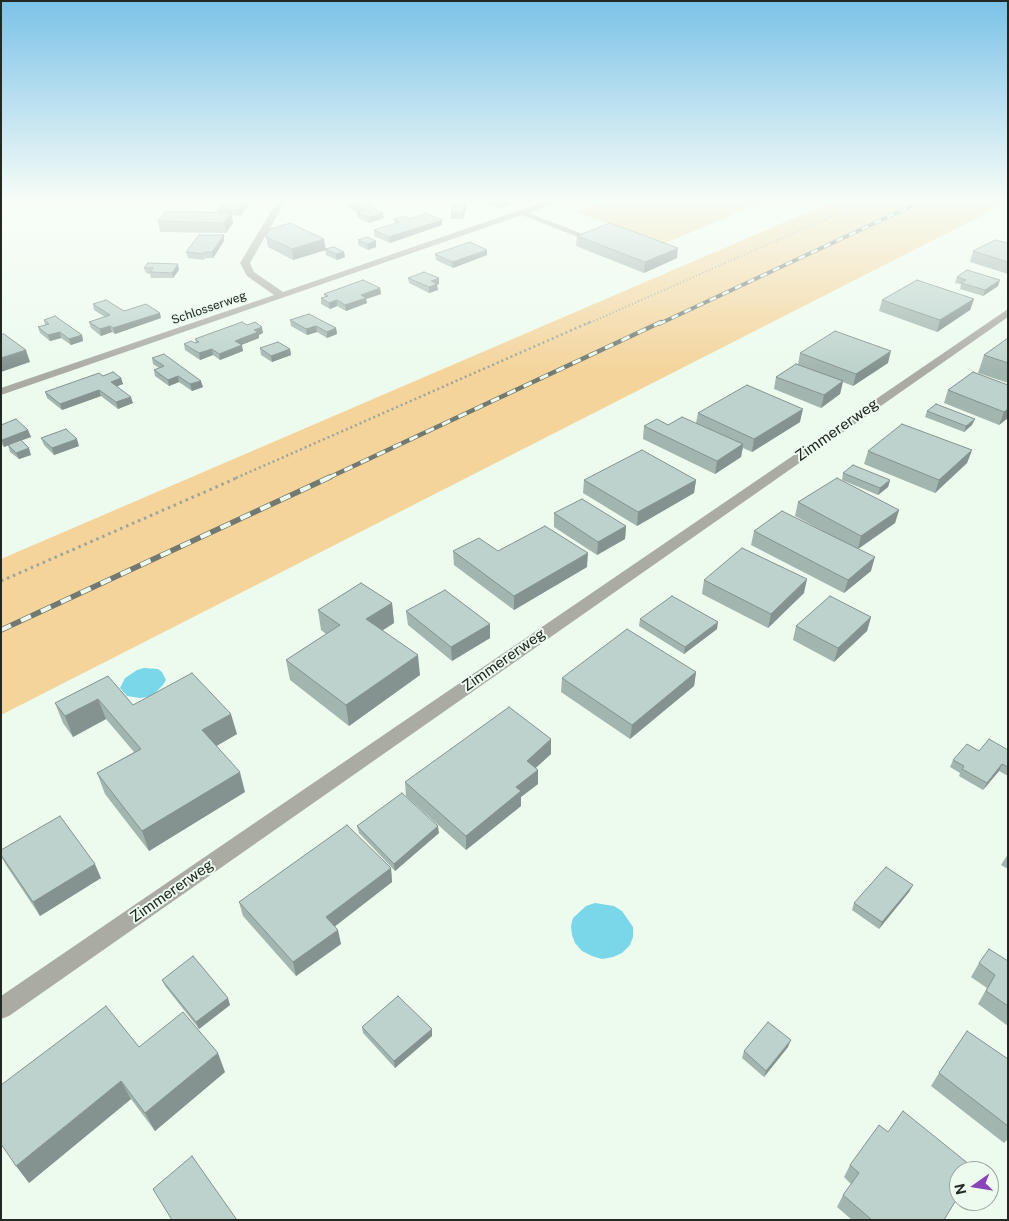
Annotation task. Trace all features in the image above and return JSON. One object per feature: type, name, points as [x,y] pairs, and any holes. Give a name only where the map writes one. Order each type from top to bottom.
[{"type":"lane","points":[[249,257],[245,264],[250,274],[283,296]]},
{"type":"lane","name":"Schlosserweg","points":[[1,392],[396,257]]},
{"type":"lane","name":"Zimmererweg","points":[[1,1009],[1008,312]]},
{"type":"path","points":[[1,581],[738,257]]},
{"type":"shaded area","points":[[703,257],[900,257],[1,715],[1,559]]},
{"type":"water","points":[[144,668],[158,669],[162,672],[166,680],[163,685],[154,694],[147,697],[127,696],[120,688],[125,678]]},
{"type":"water","points":[[595,903],[614,906],[622,911],[633,927],[633,937],[630,945],[622,953],[613,957],[602,959],[582,951],[575,943],[572,935],[571,926],[573,918],[586,906]]},
{"type":"building","points":[[441,257],[467,257],[452,262]]},
{"type":"building","points":[[632,257],[657,257],[645,262]]},
{"type":"building","points":[[992,257],[1008,257],[1008,262]]},
{"type":"building","points":[[148,263],[178,264],[172,273],[150,272],[153,268],[144,268]]},
{"type":"building","points":[[967,270],[1000,280],[985,290],[961,283],[966,280],[957,277]]},
{"type":"building","points":[[424,272],[439,278],[431,281],[437,284],[429,287],[408,278]]},
{"type":"building","points":[[363,280],[380,288],[361,295],[366,298],[345,305],[337,300],[329,303],[321,298],[328,296],[324,294]]},
{"type":"building","points":[[917,280],[974,299],[940,320],[882,300]]},
{"type":"building","points":[[106,300],[124,311],[146,304],[160,313],[113,328],[110,326],[100,329],[89,322],[110,315],[93,304]]},
{"type":"building","points":[[309,314],[336,328],[327,332],[316,326],[306,329],[290,320]]},
{"type":"building","points":[[55,316],[82,335],[69,339],[60,332],[48,335],[38,327],[49,324],[44,320]]},
{"type":"building","points":[[242,322],[247,325],[255,322],[262,327],[254,330],[258,332],[235,341],[242,345],[219,354],[212,349],[199,353],[184,344],[191,341],[199,342],[195,339]]},
{"type":"building","points":[[835,331],[891,351],[856,374],[800,353]]},
{"type":"building","points":[[1,334],[4,334],[26,350],[1,358]]},
{"type":"building","points":[[1008,338],[1008,363],[984,355]]},
{"type":"building","points":[[278,342],[290,349],[271,356],[260,348]]},
{"type":"building","points":[[164,354],[201,381],[190,384],[178,376],[168,380],[154,370],[164,366],[152,358]]},
{"type":"building","points":[[796,364],[843,381],[824,395],[776,377]]},
{"type":"building","points":[[113,372],[121,378],[111,382],[131,397],[116,402],[99,390],[60,404],[45,392],[99,373],[103,376]]},
{"type":"building","points":[[973,372],[1008,385],[1008,409],[1004,412],[948,390]]},
{"type":"building","points":[[747,385],[803,409],[754,439],[698,413]]},
{"type":"building","points":[[936,404],[975,419],[966,426],[927,411]]},
{"type":"building","points":[[682,417],[743,444],[717,461],[644,426],[657,419],[668,425]]},
{"type":"building","points":[[16,419],[28,430],[2,440],[1,425]]},
{"type":"building","points":[[902,424],[972,450],[939,480],[868,451]]},
{"type":"building","points":[[66,429],[77,439],[52,448],[41,438]]},
{"type":"building","points":[[21,440],[29,448],[16,453],[8,445]]},
{"type":"building","points":[[642,450],[696,480],[638,512],[584,480]]},
{"type":"building","points":[[853,465],[890,480],[880,488],[843,473]]},
{"type":"building","points":[[837,478],[899,510],[861,536],[798,502]]},
{"type":"building","points":[[582,499],[626,526],[598,542],[554,513]]},
{"type":"building","points":[[782,511],[875,557],[848,580],[754,531]]},
{"type":"building","points":[[545,526],[588,553],[514,596],[453,551],[479,538],[498,551]]},
{"type":"building","points":[[742,548],[807,579],[771,614],[704,580]]},
{"type":"building","points":[[361,583],[392,603],[366,619],[418,655],[346,705],[286,660],[340,625],[318,610]]},
{"type":"building","points":[[445,590],[490,624],[451,647],[406,611]]},
{"type":"building","points":[[672,596],[718,622],[685,647],[640,619]]},
{"type":"building","points":[[830,596],[871,617],[838,648],[796,626]]},
{"type":"building","points":[[627,629],[696,672],[632,725],[562,678]]},
{"type":"building","points":[[192,673],[231,714],[202,730],[240,772],[142,831],[97,773],[141,749],[98,699],[65,716],[55,703],[108,676],[133,705]]},
{"type":"building","points":[[509,707],[551,739],[527,761],[538,770],[516,787],[521,791],[466,836],[405,782]]},
{"type":"building","points":[[989,739],[1008,750],[1008,767],[1002,764],[987,783],[962,769],[964,766],[953,760],[967,744],[979,751]]},
{"type":"building","points":[[402,793],[438,826],[394,864],[357,826]]},
{"type":"building","points":[[60,816],[95,864],[33,902],[1,855],[1,850]]},
{"type":"building","points":[[347,825],[391,868],[326,917],[338,930],[293,962],[239,902]]},
{"type":"building","points":[[886,867],[913,885],[882,922],[854,903]]},
{"type":"building","points":[[989,949],[1008,961],[1008,1006],[986,991],[995,975],[979,963]]},
{"type":"building","points":[[193,956],[228,998],[196,1022],[162,980]]},
{"type":"building","points":[[398,996],[432,1029],[394,1061],[362,1027]]},
{"type":"building","points":[[106,1006],[139,1047],[183,1012],[218,1053],[145,1113],[121,1081],[16,1166],[1,1144],[1,1085]]},
{"type":"building","points":[[768,1022],[791,1040],[766,1071],[744,1051]]},
{"type":"building","points":[[967,1031],[1008,1059],[1008,1126],[939,1073]]},
{"type":"building","points":[[903,1111],[965,1161],[949,1161],[949,1211],[944,1220],[872,1220],[843,1195],[859,1173],[850,1165],[879,1125],[888,1132]]},
{"type":"building","points":[[192,1156],[237,1220],[172,1220],[153,1189]]},
{"type":"railway","points":[[659,324],[802,257]]},
{"type":"railway","points":[[328,478],[661,322]]},
{"type":"railway","points":[[1,630],[330,477]]}]
